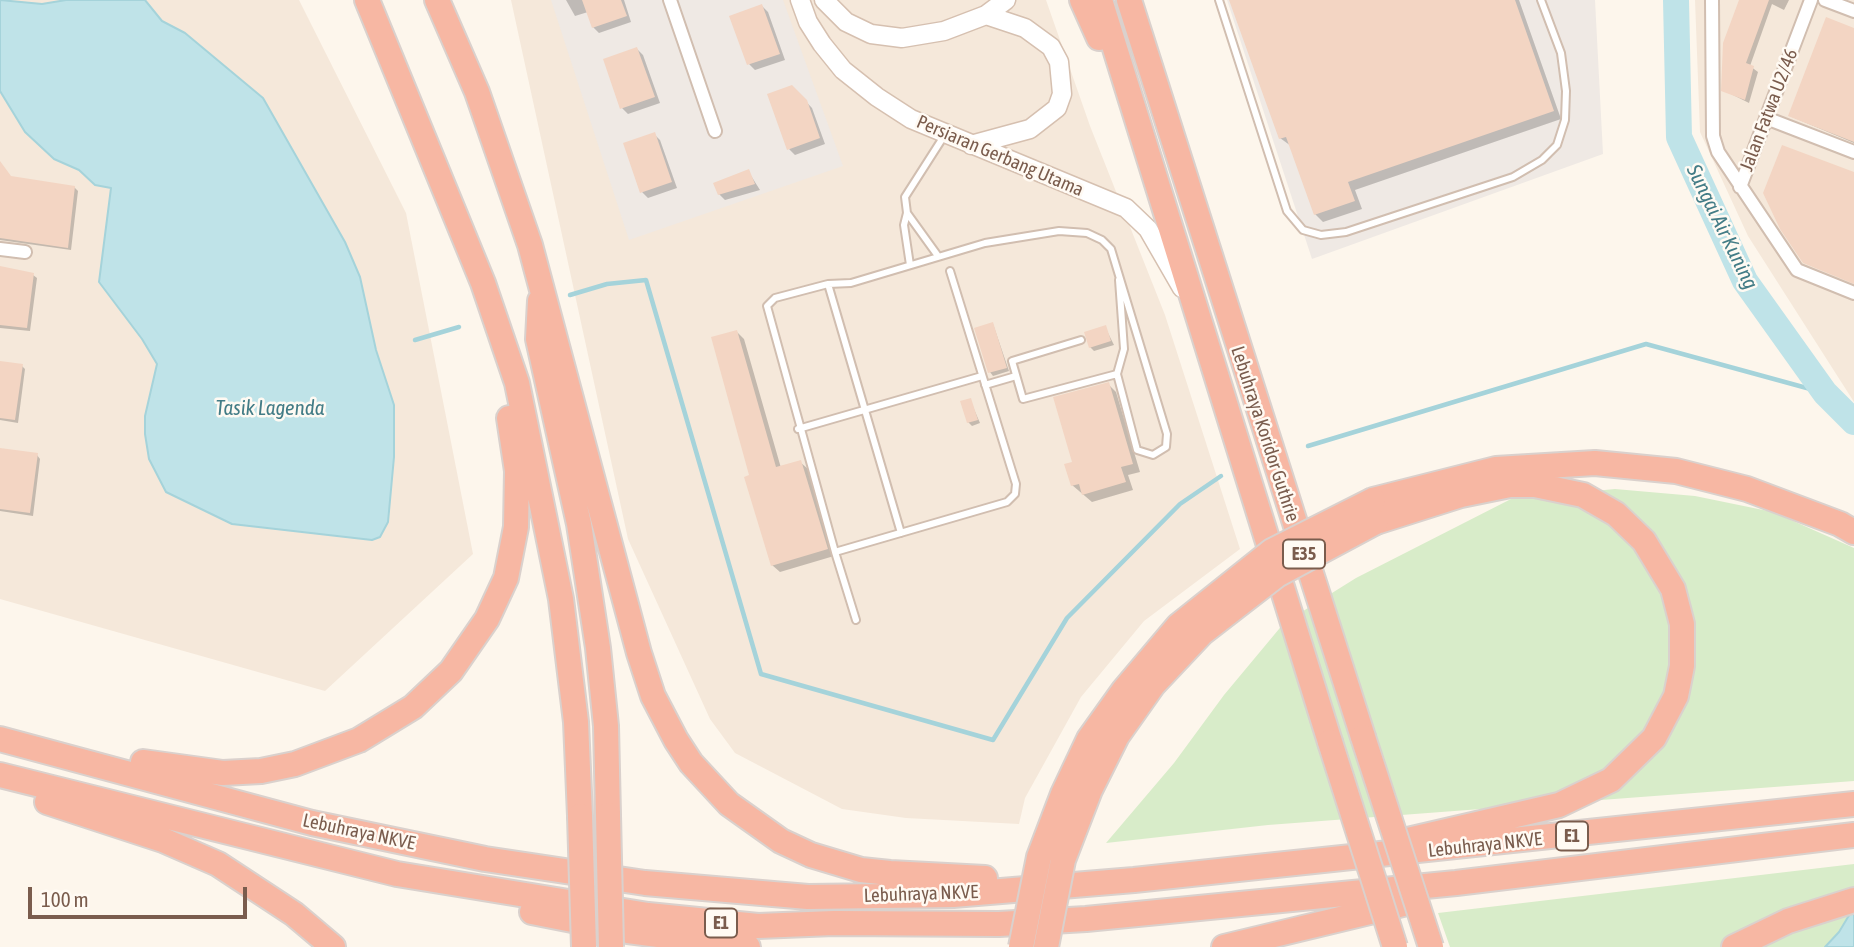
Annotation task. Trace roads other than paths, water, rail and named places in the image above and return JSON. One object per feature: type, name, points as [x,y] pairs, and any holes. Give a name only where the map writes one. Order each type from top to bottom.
[{"type":"highway","points":[[367,0],[483,283],[528,429],[561,599],[576,722],[584,947]]},
{"type":"highway","points":[[437,0],[492,131],[543,286],[653,696],[676,740],[708,783],[751,822],[781,841],[811,855],[861,870],[941,877],[1133,880]]},
{"type":"highway","points":[[1082,0],[1105,50],[1121,66]]},
{"type":"highway","name":"Lebuhraya Koridor Guthrie","points":[[1100,0],[1395,947]]},
{"type":"highway","name":"Lebuhraya Koridor Guthrie","points":[[1129,0],[1431,947]]},
{"type":"highway","points":[[1146,0],[1154,38],[1152,71]]},
{"type":"highway","points":[[543,286],[538,339],[577,511],[606,726],[611,947]]},
{"type":"highway","points":[[74,757],[131,760],[223,773],[261,771],[295,764],[359,740],[413,708],[452,671],[486,619],[506,578],[516,527],[517,471],[505,400],[504,374],[507,355]]},
{"type":"highway","points":[[1021,947],[1039,857],[1063,794],[1089,739],[1124,690],[1178,626],[1263,557],[1375,511],[1496,469],[1595,463],[1676,471],[1747,489],[1840,524],[1854,532]]},
{"type":"highway","points":[[1046,947],[1063,859],[1090,790],[1117,736],[1153,685],[1202,633],[1277,576],[1375,511],[1510,485],[1560,489],[1596,501],[1631,527],[1655,556],[1668,579],[1682,624],[1680,681],[1654,738],[1611,780],[1586,795],[1559,806],[1318,860]]},
{"type":"highway","name":"Lebuhraya NKVE","points":[[0,738],[312,823],[485,859],[645,883],[808,897],[953,895],[1133,880],[1854,804]]},
{"type":"highway","name":"Lebuhraya NKVE","points":[[0,775],[397,874],[648,915],[758,926],[1042,922],[1456,883],[1854,835]]},
{"type":"highway","points":[[0,785],[192,851],[249,882],[294,914],[333,947]]},
{"type":"highway","points":[[397,874],[523,910],[628,931],[748,947]]},
{"type":"highway","points":[[1224,947],[1399,905],[1430,896],[1456,883]]},
{"type":"highway","points":[[1734,947],[1788,921],[1854,900]]},
{"type":"main road","name":"Persiaran Gerbang Utama","points":[[800,0],[814,33],[843,70],[911,119],[1131,213],[1148,229],[1196,313]]},
{"type":"main road","points":[[824,0],[846,22],[871,34],[885,37],[923,36],[986,15],[1006,0]]},
{"type":"main road","points":[[971,145],[1030,129],[1057,108],[1062,94],[1059,62],[1051,47],[1025,29],[986,15]]},
{"type":"street","points":[[670,0],[715,131]]},
{"type":"street","points":[[1712,0],[1713,136],[1718,152],[1740,187]]},
{"type":"street","name":"Jalan Fatwa U2/46","points":[[1811,0],[1740,187],[1797,271],[1854,293]]},
{"type":"street","points":[[1825,0],[1854,11]]},
{"type":"street","points":[[1766,118],[1854,152]]},
{"type":"street","points":[[0,249],[25,252]]},
{"type":"lane","points":[[1219,0],[1287,211],[1303,230],[1333,235],[1513,177],[1542,160],[1557,145],[1564,120],[1566,92],[1561,53],[1541,0]]},
{"type":"lane","points":[[910,265],[904,225],[907,213],[905,197],[945,134]]},
{"type":"lane","points":[[907,213],[937,256]]},
{"type":"lane","points":[[856,620],[798,429],[766,306],[775,298],[828,284],[851,283],[985,243],[1059,231],[1087,233],[1102,240],[1111,249],[1167,434],[1167,447],[1153,455],[1137,450],[1118,373],[1124,349],[1119,280]]},
{"type":"lane","points":[[835,552],[1007,502],[1015,494],[1016,484],[950,271]]},
{"type":"lane","points":[[828,284],[901,533]]},
{"type":"lane","points":[[1081,340],[1012,361],[1023,399],[1118,373]]},
{"type":"lane","points":[[798,429],[982,376]]},
{"type":"lane","points":[[985,385],[1016,376]]},
{"type":"water","name":"Tasik Lagenda","points":[[0,0],[42,4],[66,0],[145,0],[162,21],[185,33],[263,98],[345,242],[360,277],[376,350],[394,405],[394,457],[388,522],[380,537],[372,540],[232,524],[166,492],[149,459],[145,434],[145,416],[157,364],[142,339],[99,282],[111,188],[95,185],[79,170],[54,159],[25,132],[0,91]]},
{"type":"water","points":[[1854,907],[1854,947],[1825,947],[1839,932]]},
{"type":"waterway","name":"Sungai Air Kuning","points":[[1676,0],[1679,137],[1745,281],[1825,393],[1854,422]]},
{"type":"waterway","points":[[570,295],[607,284],[646,280],[761,674],[993,740],[1067,618],[1180,504],[1221,476]]},
{"type":"waterway","points":[[415,340],[459,327]]},
{"type":"waterway","points":[[1308,446],[1646,344],[1825,393]]}]
